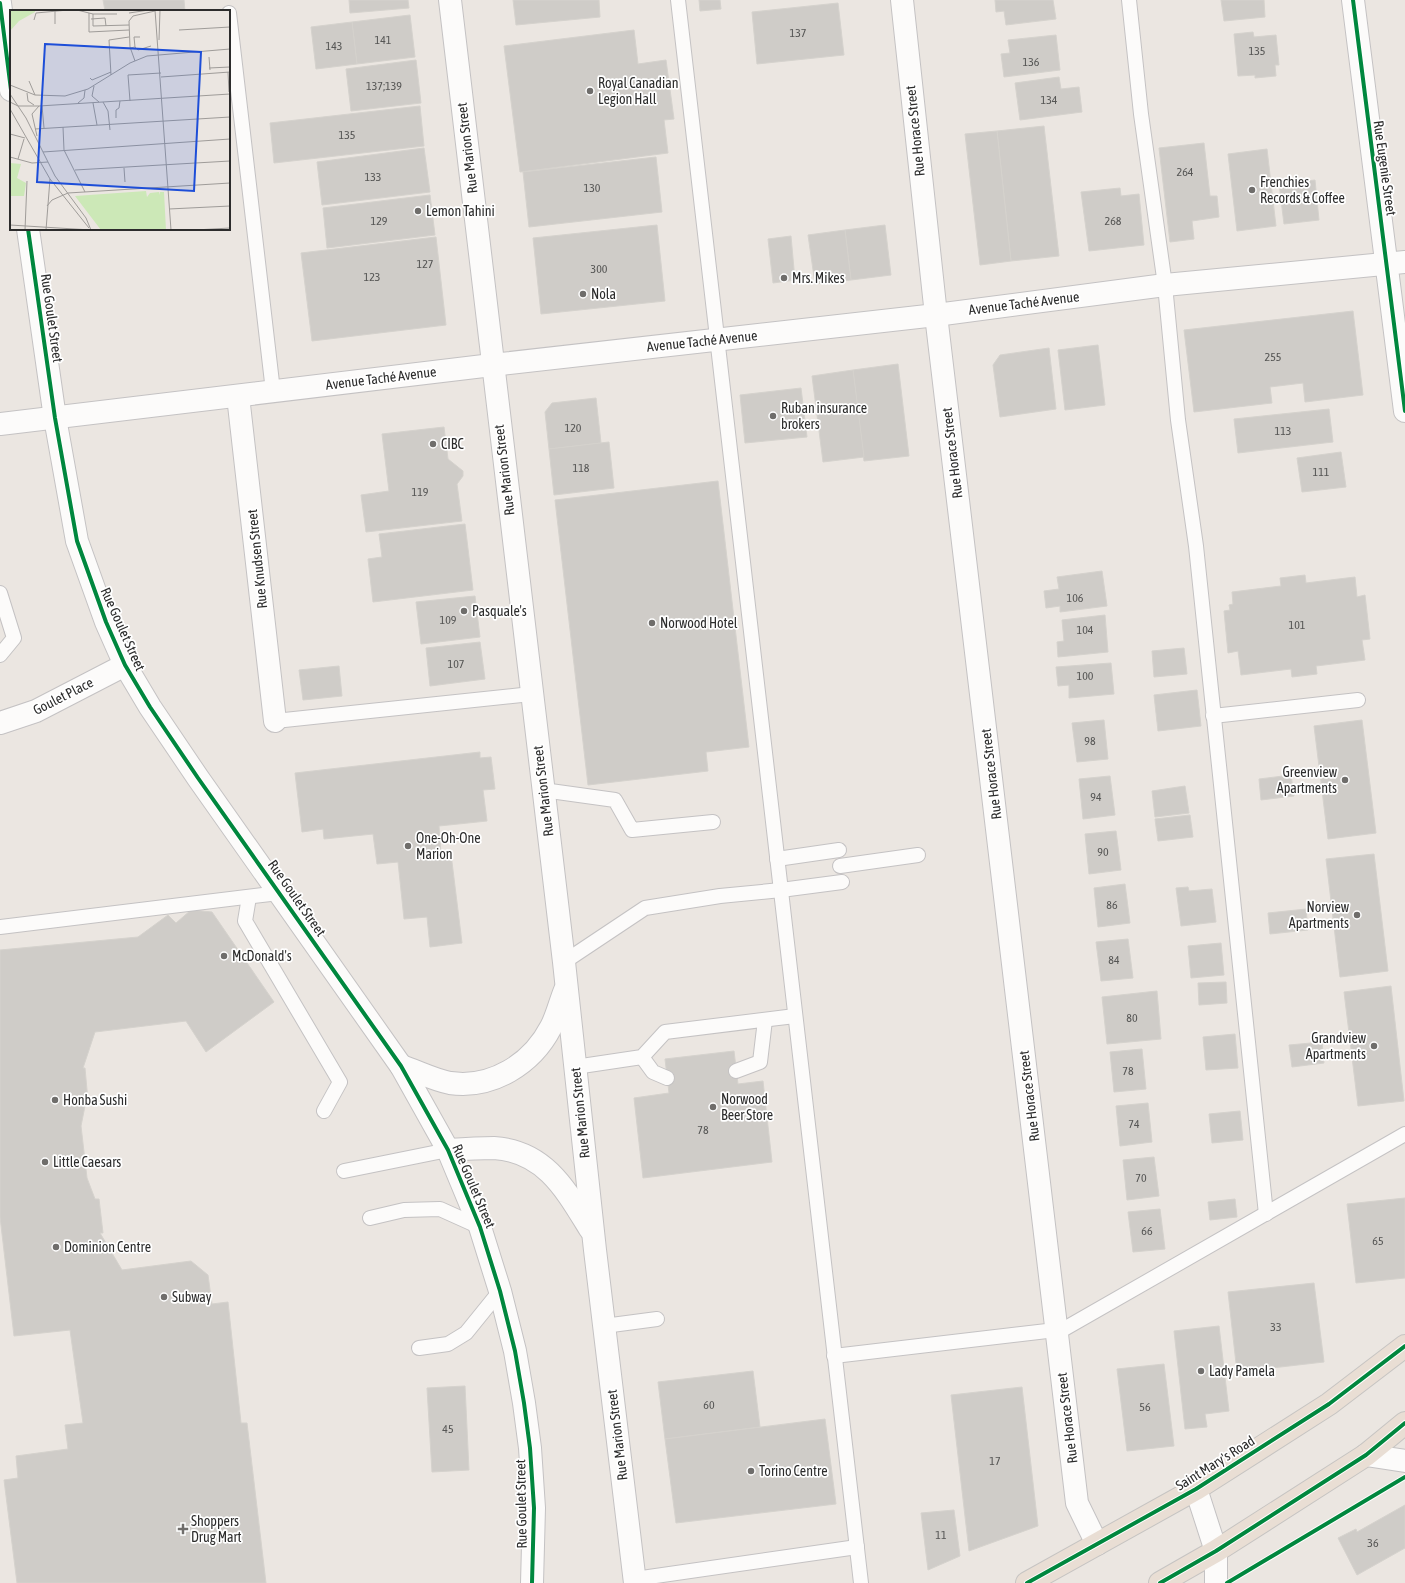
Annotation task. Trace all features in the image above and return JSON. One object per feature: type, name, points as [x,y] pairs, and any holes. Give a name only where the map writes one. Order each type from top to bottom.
[{"type":"highway","name":"Saint Mary's Road","points":[[1027,1583],[1196,1489],[1329,1404],[1405,1346]]},
{"type":"highway","points":[[1160,1583],[1216,1551],[1366,1455],[1405,1423]]},
{"type":"street","name":"Rue Marion Street","points":[[450,0],[492,365],[564,962],[593,1234],[635,1581]]},
{"type":"street","name":"Rue Horace Street","points":[[902,0],[936,315],[1077,1503],[1097,1544]]},
{"type":"street","name":"Rue Eugenie Street","points":[[1353,0],[1363,86],[1396,263],[1405,411]]},
{"type":"street","points":[[0,3],[10,82]]},
{"type":"street","name":"Rue Goulet Street","points":[[28,230],[55,418],[76,541],[106,622],[125,665],[150,707],[401,1066],[448,1150],[480,1227],[500,1291],[515,1352],[530,1448],[534,1508],[532,1583]]},
{"type":"street","name":"Avenue Taché Avenue","points":[[0,424],[492,365],[936,315],[1165,285],[1396,263]]},
{"type":"street","name":"Rue Knudsen Street","points":[[238,396],[275,721]]},
{"type":"street","name":"Goulet Place","points":[[0,723],[36,711],[125,665]]},
{"type":"street","points":[[401,1066],[449,1083],[468,1084],[502,1077],[520,1064],[537,1047],[551,1028],[566,986]]},
{"type":"street","points":[[448,1150],[495,1148],[515,1152],[531,1158],[549,1170],[567,1192],[593,1234]]},
{"type":"street","points":[[1366,1455],[1405,1461]]},
{"type":"street","points":[[1196,1489],[1216,1551],[1216,1583]]},
{"type":"lane","points":[[227,0],[229,10]]},
{"type":"lane","points":[[678,0],[861,1583]]},
{"type":"lane","points":[[1129,0],[1141,114],[1165,285],[1178,420],[1196,546],[1266,1214]]},
{"type":"lane","points":[[230,21],[273,391]]},
{"type":"lane","points":[[0,593],[14,638],[0,655]]},
{"type":"lane","points":[[275,721],[531,694]]},
{"type":"lane","points":[[1213,716],[1358,700]]},
{"type":"lane","points":[[543,790],[615,800],[632,830],[713,822]]},
{"type":"lane","points":[[777,859],[839,850]]},
{"type":"lane","points":[[840,866],[918,855]]},
{"type":"lane","points":[[564,962],[645,908],[720,896],[842,882]]},
{"type":"lane","points":[[0,927],[279,893]]},
{"type":"lane","points":[[249,897],[244,921],[340,1082],[324,1111]]},
{"type":"lane","points":[[575,1067],[642,1057],[665,1032],[795,1016]]},
{"type":"lane","points":[[736,1071],[760,1062],[765,1020]]},
{"type":"lane","points":[[642,1057],[653,1072],[667,1078]]},
{"type":"lane","points":[[834,1356],[1064,1329],[1405,1134]]},
{"type":"lane","points":[[344,1171],[448,1150]]},
{"type":"lane","points":[[370,1218],[404,1210],[440,1210],[480,1227]]},
{"type":"lane","points":[[420,1348],[448,1344],[466,1333],[500,1291]]},
{"type":"lane","points":[[604,1326],[657,1319]]},
{"type":"lane","points":[[635,1581],[857,1547]]},
{"type":"building","points":[[103,0],[184,0],[185,10],[105,10]]},
{"type":"building","points":[[349,0],[408,0],[409,8],[350,13]]},
{"type":"building","points":[[513,0],[599,0],[600,17],[516,25]]},
{"type":"building","points":[[699,0],[720,0],[721,9],[700,11]]},
{"type":"building","points":[[995,0],[1053,0],[1056,19],[1006,25],[1004,11],[996,12]]},
{"type":"building","points":[[1221,0],[1264,0],[1265,17],[1224,21]]},
{"type":"building","points":[[838,3],[844,55],[757,64],[752,12]]},
{"type":"building","points":[[410,15],[415,57],[357,64],[352,22]]},
{"type":"building","points":[[352,22],[357,64],[316,69],[311,27]]},
{"type":"building","name":"Royal Canadian Legion Hall","points":[[634,30],[638,64],[666,60],[674,119],[664,120],[668,153],[520,172],[504,46]]},
{"type":"building","points":[[1253,32],[1254,37],[1276,35],[1279,65],[1275,65],[1276,76],[1255,78],[1255,75],[1238,76],[1234,34]]},
{"type":"building","points":[[1056,35],[1060,70],[1004,77],[1001,54],[1010,53],[1008,40]]},
{"type":"building","points":[[416,60],[421,103],[351,111],[346,69]]},
{"type":"building","points":[[1059,77],[1061,89],[1079,87],[1082,112],[1020,120],[1015,83]]},
{"type":"building","points":[[420,106],[424,146],[274,163],[270,123]]},
{"type":"building","points":[[1044,126],[1059,256],[1011,261],[997,131]]},
{"type":"building","points":[[997,131],[1011,261],[980,265],[965,134]]},
{"type":"building","points":[[1204,143],[1210,196],[1217,196],[1219,217],[1192,221],[1194,239],[1170,242],[1159,148]]},
{"type":"building","points":[[424,148],[430,192],[322,205],[317,162]]},
{"type":"building","name":"Frenchies Records & Coffee","points":[[1267,149],[1276,226],[1237,231],[1228,154]]},
{"type":"building","points":[[656,157],[662,212],[529,227],[523,172]]},
{"type":"building","points":[[1315,180],[1319,220],[1284,224],[1279,184]]},
{"type":"building","points":[[1120,188],[1121,196],[1139,194],[1144,245],[1089,251],[1081,192]]},
{"type":"building","points":[[430,195],[435,235],[327,248],[323,208]]},
{"type":"building","points":[[657,225],[665,301],[541,314],[533,238]]},
{"type":"building","points":[[885,225],[891,275],[851,280],[845,230]]},
{"type":"building","points":[[845,230],[851,280],[815,284],[808,235]]},
{"type":"building","points":[[791,236],[795,280],[773,283],[768,239]]},
{"type":"building","points":[[436,237],[446,325],[312,341],[301,253]]},
{"type":"building","points":[[1353,311],[1363,395],[1305,402],[1303,383],[1270,387],[1272,403],[1194,412],[1184,330]]},
{"type":"building","points":[[1098,345],[1105,405],[1065,410],[1058,350]]},
{"type":"building","points":[[1049,348],[1056,409],[1000,417],[993,365],[1000,355]]},
{"type":"building","points":[[898,364],[909,456],[864,461],[853,370]]},
{"type":"building","points":[[853,370],[864,457],[823,462],[812,376]]},
{"type":"building","name":"Ruban insurance brokers","points":[[801,388],[807,437],[745,443],[740,395]]},
{"type":"building","points":[[596,398],[601,443],[549,449],[545,412],[552,403]]},
{"type":"building","points":[[1329,409],[1333,442],[1238,453],[1234,419]]},
{"type":"building","points":[[444,427],[448,459],[463,471],[463,476],[457,484],[462,521],[366,532],[361,495],[389,491],[382,434]]},
{"type":"building","points":[[609,442],[614,488],[554,495],[549,449]]},
{"type":"building","points":[[1341,452],[1346,487],[1302,492],[1297,458]]},
{"type":"building","name":"Norwood Hotel","points":[[718,481],[749,747],[706,752],[708,771],[588,785],[555,500]]},
{"type":"building","points":[[465,524],[473,590],[373,602],[368,559],[382,557],[379,534]]},
{"type":"building","points":[[1102,571],[1107,606],[1060,612],[1060,606],[1046,608],[1044,591],[1059,589],[1057,577]]},
{"type":"building","points":[[1305,575],[1306,583],[1355,577],[1357,597],[1365,595],[1370,639],[1362,640],[1365,660],[1316,666],[1317,674],[1292,677],[1291,669],[1241,675],[1238,651],[1228,653],[1224,611],[1230,610],[1229,605],[1233,604],[1232,592],[1281,586],[1280,578]]},
{"type":"building","points":[[475,596],[480,637],[421,644],[416,602]]},
{"type":"building","points":[[1105,615],[1108,652],[1058,657],[1057,642],[1064,641],[1062,620]]},
{"type":"building","points":[[480,642],[485,679],[430,686],[426,648]]},
{"type":"building","points":[[1184,648],[1187,674],[1154,677],[1152,651]]},
{"type":"building","points":[[1111,663],[1114,694],[1069,698],[1069,685],[1058,686],[1056,667]]},
{"type":"building","points":[[339,666],[342,696],[303,700],[299,670]]},
{"type":"building","points":[[1197,690],[1201,726],[1158,731],[1154,695]]},
{"type":"building","points":[[1104,720],[1108,759],[1077,762],[1072,723]]},
{"type":"building","name":"Greenview Apartments","points":[[1362,720],[1376,833],[1328,839],[1314,726]]},
{"type":"building","name":"One-Oh-One Marion","points":[[480,752],[480,758],[491,757],[495,789],[483,790],[487,821],[439,826],[441,855],[451,854],[462,943],[430,947],[427,917],[404,919],[398,862],[377,864],[373,834],[324,839],[323,829],[302,832],[295,773]]},
{"type":"building","points":[[1291,775],[1294,796],[1261,800],[1259,779]]},
{"type":"building","points":[[1110,776],[1115,815],[1083,819],[1079,779]]},
{"type":"building","points":[[1185,786],[1189,813],[1155,817],[1152,791]]},
{"type":"building","points":[[1190,815],[1193,837],[1158,841],[1155,819]]},
{"type":"building","points":[[1116,831],[1121,870],[1089,874],[1085,834]]},
{"type":"building","name":"Norview Apartments","points":[[1374,854],[1388,971],[1340,977],[1326,859]]},
{"type":"building","points":[[1125,884],[1130,923],[1098,927],[1094,888]]},
{"type":"building","points":[[1188,887],[1189,891],[1212,889],[1216,922],[1181,926],[1176,888]]},
{"type":"building","points":[[1306,909],[1308,930],[1270,934],[1268,913]]},
{"type":"building","name":"Dominion Centre","points":[[191,910],[212,912],[274,1002],[206,1052],[186,1021],[95,1032],[83,1068],[85,1068],[88,1101],[86,1101],[81,1126],[87,1178],[95,1199],[99,1199],[103,1233],[100,1233],[122,1270],[191,1261],[208,1275],[212,1304],[228,1302],[241,1423],[247,1423],[266,1583],[17,1583],[4,1480],[18,1478],[16,1456],[68,1449],[65,1425],[83,1423],[70,1330],[14,1336],[0,1217],[0,950],[138,937],[168,915],[176,923]]},
{"type":"building","points":[[1128,939],[1133,978],[1101,981],[1096,942]]},
{"type":"building","points":[[1221,943],[1224,975],[1191,978],[1188,946]]},
{"type":"building","points":[[1226,982],[1227,1003],[1199,1005],[1198,983]]},
{"type":"building","name":"Grandview Apartments","points":[[1391,986],[1404,1101],[1358,1106],[1344,992]]},
{"type":"building","points":[[1157,991],[1161,1039],[1107,1044],[1102,997]]},
{"type":"building","points":[[1235,1034],[1238,1068],[1206,1070],[1203,1037]]},
{"type":"building","points":[[1322,1042],[1324,1063],[1292,1067],[1289,1045]]},
{"type":"building","points":[[1142,1049],[1146,1089],[1114,1092],[1110,1052]]},
{"type":"building","points":[[734,1051],[738,1084],[763,1081],[772,1162],[643,1178],[634,1098],[669,1093],[665,1059]]},
{"type":"building","points":[[1148,1103],[1152,1142],[1120,1146],[1116,1106]]},
{"type":"building","points":[[1240,1111],[1243,1140],[1212,1143],[1209,1114]]},
{"type":"building","points":[[1154,1157],[1159,1196],[1127,1200],[1123,1160]]},
{"type":"building","points":[[1405,1198],[1405,1278],[1356,1283],[1347,1204]]},
{"type":"building","points":[[1235,1199],[1237,1217],[1210,1220],[1208,1202]]},
{"type":"building","points":[[1160,1209],[1165,1249],[1133,1252],[1128,1212]]},
{"type":"building","points":[[1314,1283],[1324,1362],[1237,1372],[1228,1292]]},
{"type":"building","name":"Lady Pamela","points":[[1219,1326],[1229,1411],[1205,1414],[1207,1427],[1185,1429],[1174,1331]]},
{"type":"building","points":[[1164,1364],[1174,1446],[1127,1451],[1117,1369]]},
{"type":"building","points":[[753,1371],[760,1427],[665,1439],[658,1382]]},
{"type":"building","points":[[465,1386],[469,1470],[432,1472],[427,1388]]},
{"type":"building","points":[[1022,1387],[1038,1526],[969,1551],[951,1395]]},
{"type":"building","name":"Torino Centre","points":[[825,1419],[836,1504],[676,1523],[665,1439]]},
{"type":"building","points":[[1405,1505],[1405,1548],[1357,1575],[1338,1538],[1356,1529],[1357,1532]]},
{"type":"building","points":[[954,1510],[960,1556],[928,1570],[921,1513]]},
{"type":"cycle path","points":[[1353,0],[1405,411]]},
{"type":"cycle path","points":[[0,3],[10,82]]},
{"type":"cycle path","points":[[28,230],[55,418],[77,541],[106,622],[125,665],[150,707],[198,778],[401,1066],[448,1150],[480,1227],[500,1291],[515,1351],[524,1403],[530,1448],[534,1508],[532,1583]]},
{"type":"cycle path","points":[[1027,1583],[1196,1489],[1329,1404],[1405,1346]]},
{"type":"cycle path","points":[[1160,1583],[1216,1551],[1366,1455],[1405,1423]]},
{"type":"cycle path","points":[[1227,1583],[1405,1477]]},
{"type":"place","name":"Royal Canadian Legion Hall","points":[[590,91]]},
{"type":"place","name":"Frenchies Records & Coffee","points":[[1252,190]]},
{"type":"place","name":"Lemon Tahini","points":[[418,211]]},
{"type":"place","name":"Mrs. Mikes","points":[[784,278]]},
{"type":"place","name":"Nola","points":[[583,294]]},
{"type":"place","name":"Ruban insurance brokers","points":[[773,416]]},
{"type":"place","name":"CIBC","points":[[433,444]]},
{"type":"place","name":"Pasquale's","points":[[464,611]]},
{"type":"place","name":"Norwood Hotel","points":[[652,623]]},
{"type":"place","name":"Greenview Apartments","points":[[1345,780]]},
{"type":"place","name":"One-Oh-One Marion","points":[[408,846]]},
{"type":"place","name":"Norview Apartments","points":[[1357,915]]},
{"type":"place","name":"McDonald's","points":[[224,956]]},
{"type":"place","name":"Grandview Apartments","points":[[1374,1046]]},
{"type":"place","name":"Honba Sushi","points":[[55,1100]]},
{"type":"place","name":"Norwood Beer Store","points":[[713,1107]]},
{"type":"place","name":"Little Caesars","points":[[45,1162]]},
{"type":"place","name":"Dominion Centre","points":[[56,1247]]},
{"type":"place","name":"Subway","points":[[164,1297]]},
{"type":"place","name":"Lady Pamela","points":[[1201,1371]]},
{"type":"place","name":"Torino Centre","points":[[751,1471]]},
{"type":"place","name":"Shoppers Drug Mart","points":[[183,1529]]}]
